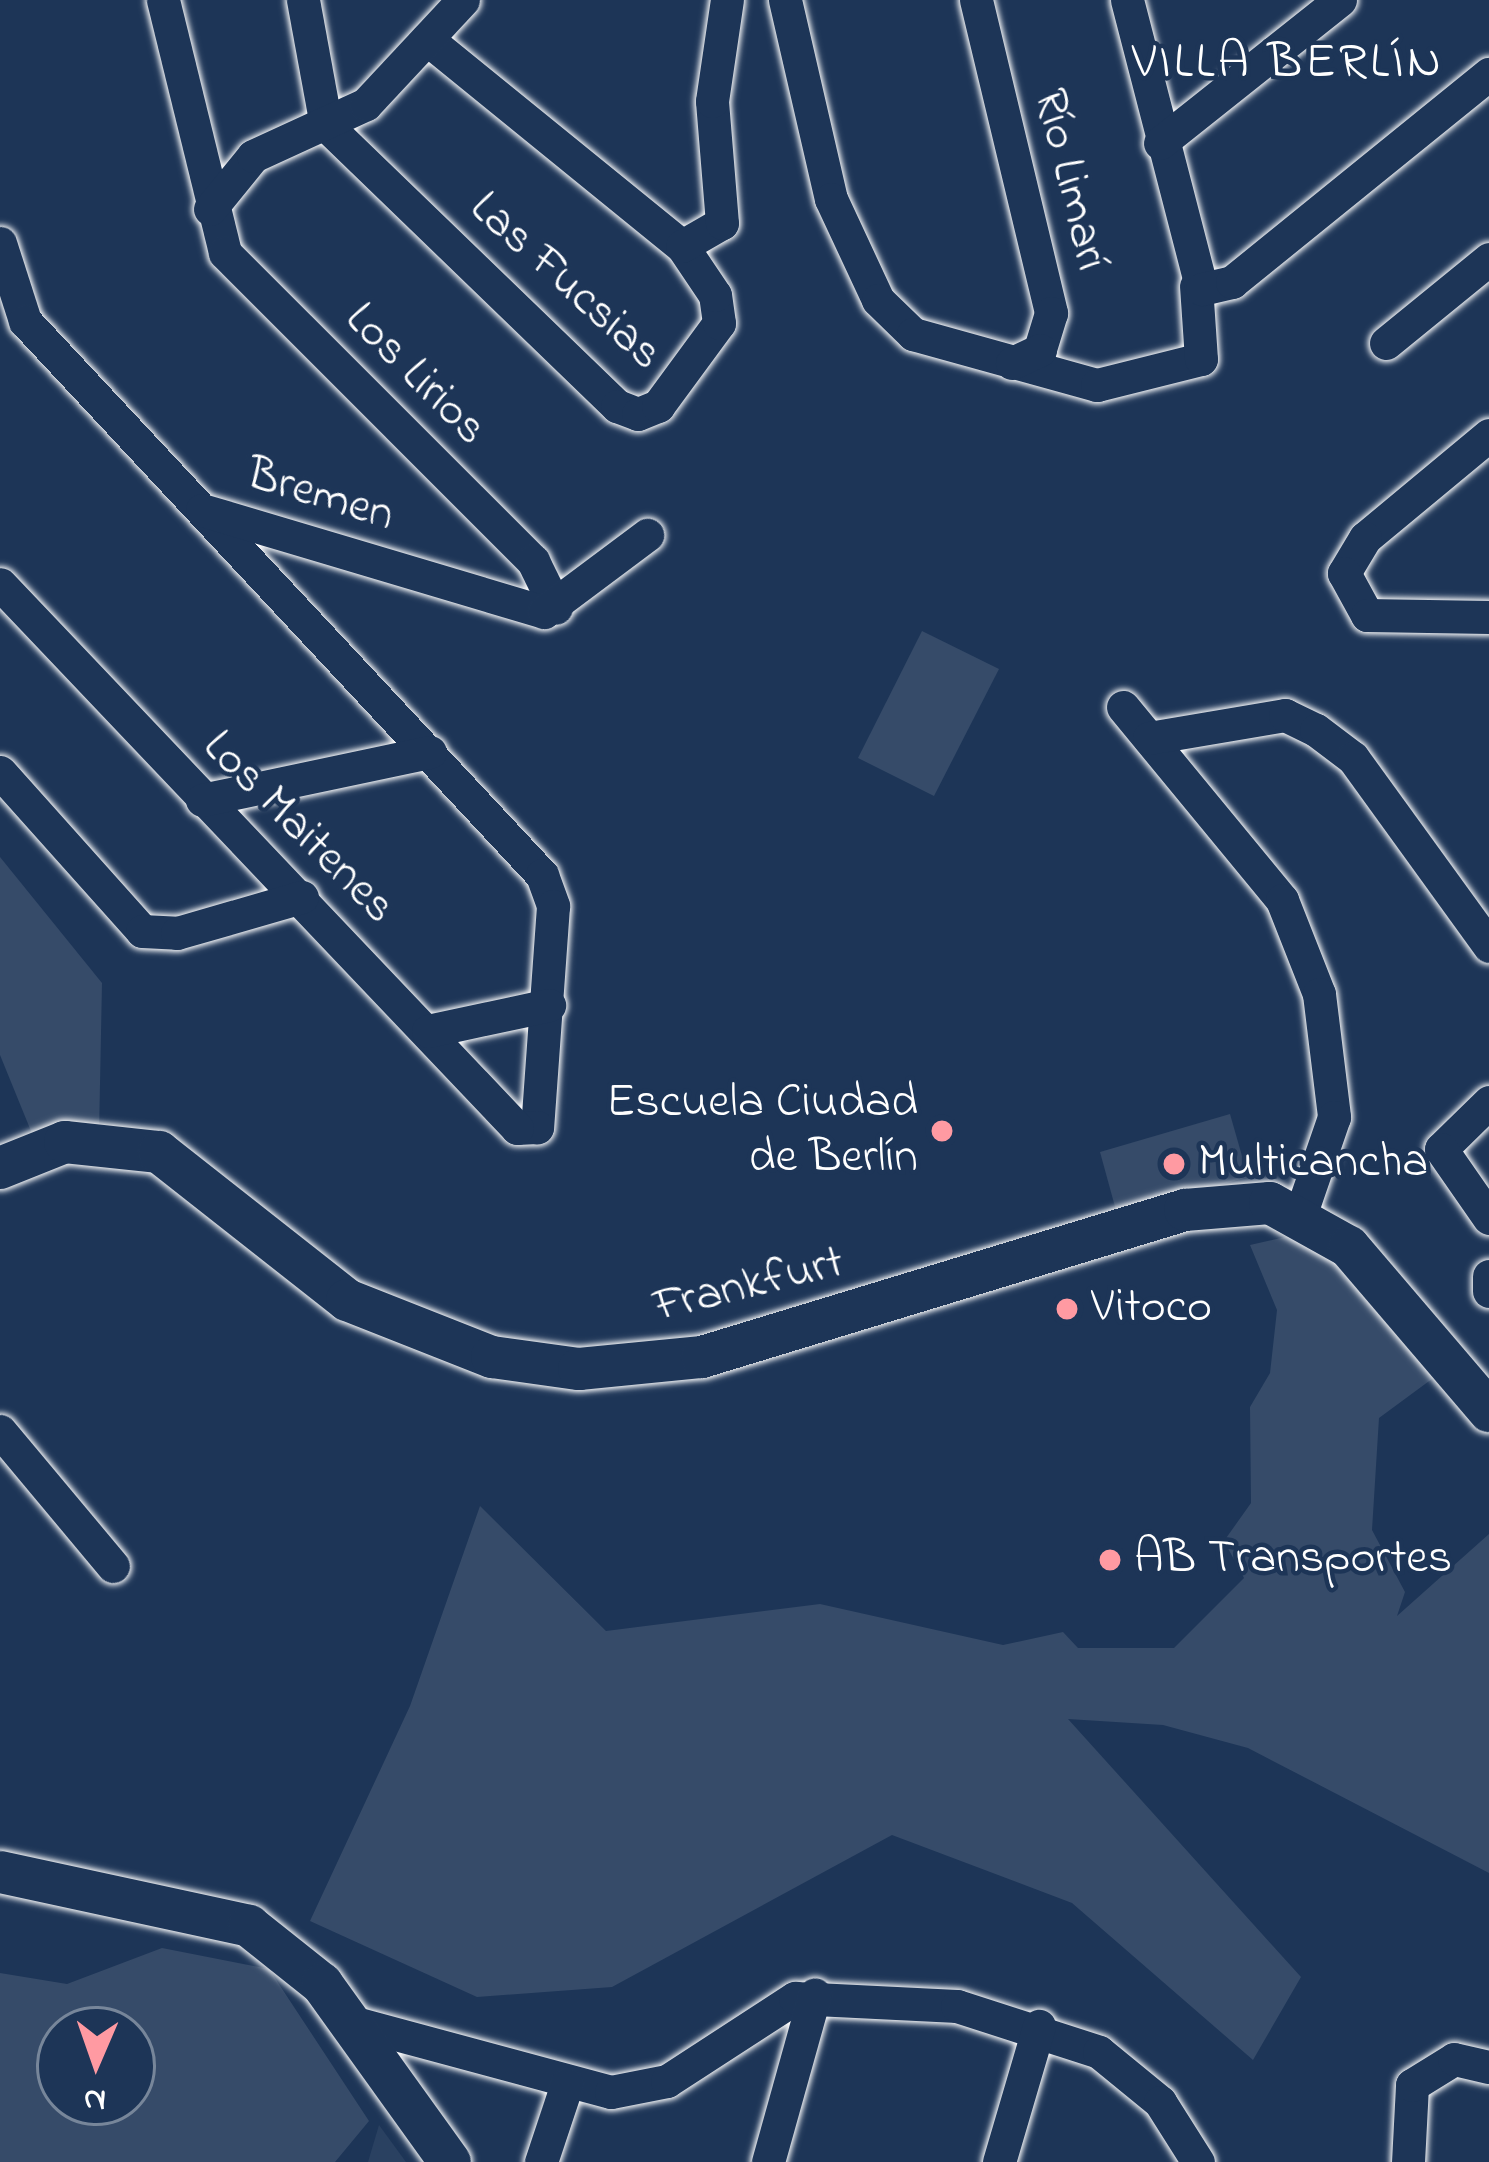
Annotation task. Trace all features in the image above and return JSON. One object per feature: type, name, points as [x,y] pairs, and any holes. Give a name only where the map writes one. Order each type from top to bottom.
[{"type":"street","name":"Los Lirios","points":[[163,0],[195,154],[225,253],[533,561],[556,608]]},
{"type":"street","points":[[303,0],[310,130]]},
{"type":"street","points":[[427,39],[682,246],[722,223],[712,101],[727,0]]},
{"type":"street","points":[[785,0],[832,199],[878,300],[940,349],[1097,386],[1201,359],[1194,283],[1127,0]]},
{"type":"street","name":"Río Limarí","points":[[976,0],[1052,313],[1040,350],[1012,363]]},
{"type":"street","points":[[1160,143],[1340,0]]},
{"type":"street","points":[[209,209],[228,178],[366,104],[460,1]]},
{"type":"street","points":[[1194,283],[1232,282],[1489,74]]},
{"type":"street","points":[[195,154],[310,130]]},
{"type":"street","name":"Las Fucsias","points":[[310,130],[617,406],[638,414],[658,406],[719,323],[715,295],[682,246]]},
{"type":"street","name":"Bremen","points":[[0,243],[25,321],[200,509],[556,608]]},
{"type":"street","points":[[1386,344],[1489,260]]},
{"type":"street","points":[[1489,435],[1350,556],[1349,597],[1367,616],[1489,617]]},
{"type":"street","points":[[200,509],[542,875],[553,906],[549,1005],[428,1031]]},
{"type":"street","points":[[556,608],[647,535]]},
{"type":"street","name":"Los Maitenes","points":[[0,584],[202,800],[532,1131],[549,1005]]},
{"type":"street","points":[[1123,707],[1282,900],[1319,994],[1334,1117],[1301,1213]]},
{"type":"street","points":[[1149,738],[1285,715],[1316,730],[1353,758],[1489,946]]},
{"type":"street","points":[[202,800],[430,752]]},
{"type":"street","points":[[0,772],[142,931],[177,933],[302,897]]},
{"type":"street","points":[[1489,1102],[1441,1149],[1489,1218]]},
{"type":"street","name":"Frankfurt","points":[[0,1168],[65,1142],[159,1152],[347,1300],[492,1357],[579,1369],[738,1348],[1185,1210],[1238,1201],[1301,1213],[1349,1247],[1489,1411]]},
{"type":"street","points":[[1489,1276],[1489,1291]]},
{"type":"street","points":[[0,1431],[113,1566]]},
{"type":"street","points":[[0,1872],[249,1926],[356,2023],[450,2162]]},
{"type":"street","points":[[356,2023],[457,2042],[567,2084],[611,2092],[667,2081],[776,2005],[815,1994],[918,2000],[1039,2026],[1134,2077],[1198,2162]]},
{"type":"street","points":[[768,2162],[815,1994]]},
{"type":"street","points":[[999,2162],[1039,2026]]},
{"type":"street","points":[[1408,2162],[1412,2085],[1454,2059],[1489,2067]]},
{"type":"street","points":[[541,2162],[567,2084]]},
{"type":"shaded area","points":[[922,631],[999,669],[934,796],[858,758]]},
{"type":"shaded area","points":[[0,857],[102,983],[99,1135],[33,1136],[0,1055]]},
{"type":"shaded area","name":"Multicancha","points":[[1230,1114],[1248,1177],[1117,1214],[1100,1152]]},
{"type":"shaded area","points":[[1294,1235],[1337,1248],[1436,1376],[1379,1418],[1372,1530],[1405,1592],[1397,1616],[1489,1534],[1489,1873],[1248,1748],[1163,1725],[1068,1719],[1301,1977],[1253,2060],[1072,1903],[892,1835],[612,1987],[477,1997],[310,1921],[410,1706],[480,1506],[606,1631],[820,1604],[1003,1645],[1063,1632],[1078,1648],[1174,1648],[1244,1578],[1224,1541],[1251,1503],[1250,1407],[1270,1373],[1277,1310],[1250,1245]]},
{"type":"shaded area","points":[[162,1948],[269,1969],[369,2121],[335,2162],[0,2162],[0,1973],[67,1984]]},
{"type":"shaded area","points":[[379,2125],[406,2162],[368,2162]]},
{"type":"place","name":"Escuela Ciudad de Berlín","points":[[942,1131]]},
{"type":"place","name":"Multicancha","points":[[1174,1164]]},
{"type":"place","name":"Vitoco","points":[[1067,1309]]},
{"type":"place","name":"AB Transportes","points":[[1110,1560]]},
{"type":"district","name":"VILLA BERLÍN","points":[[1288,64]]}]
